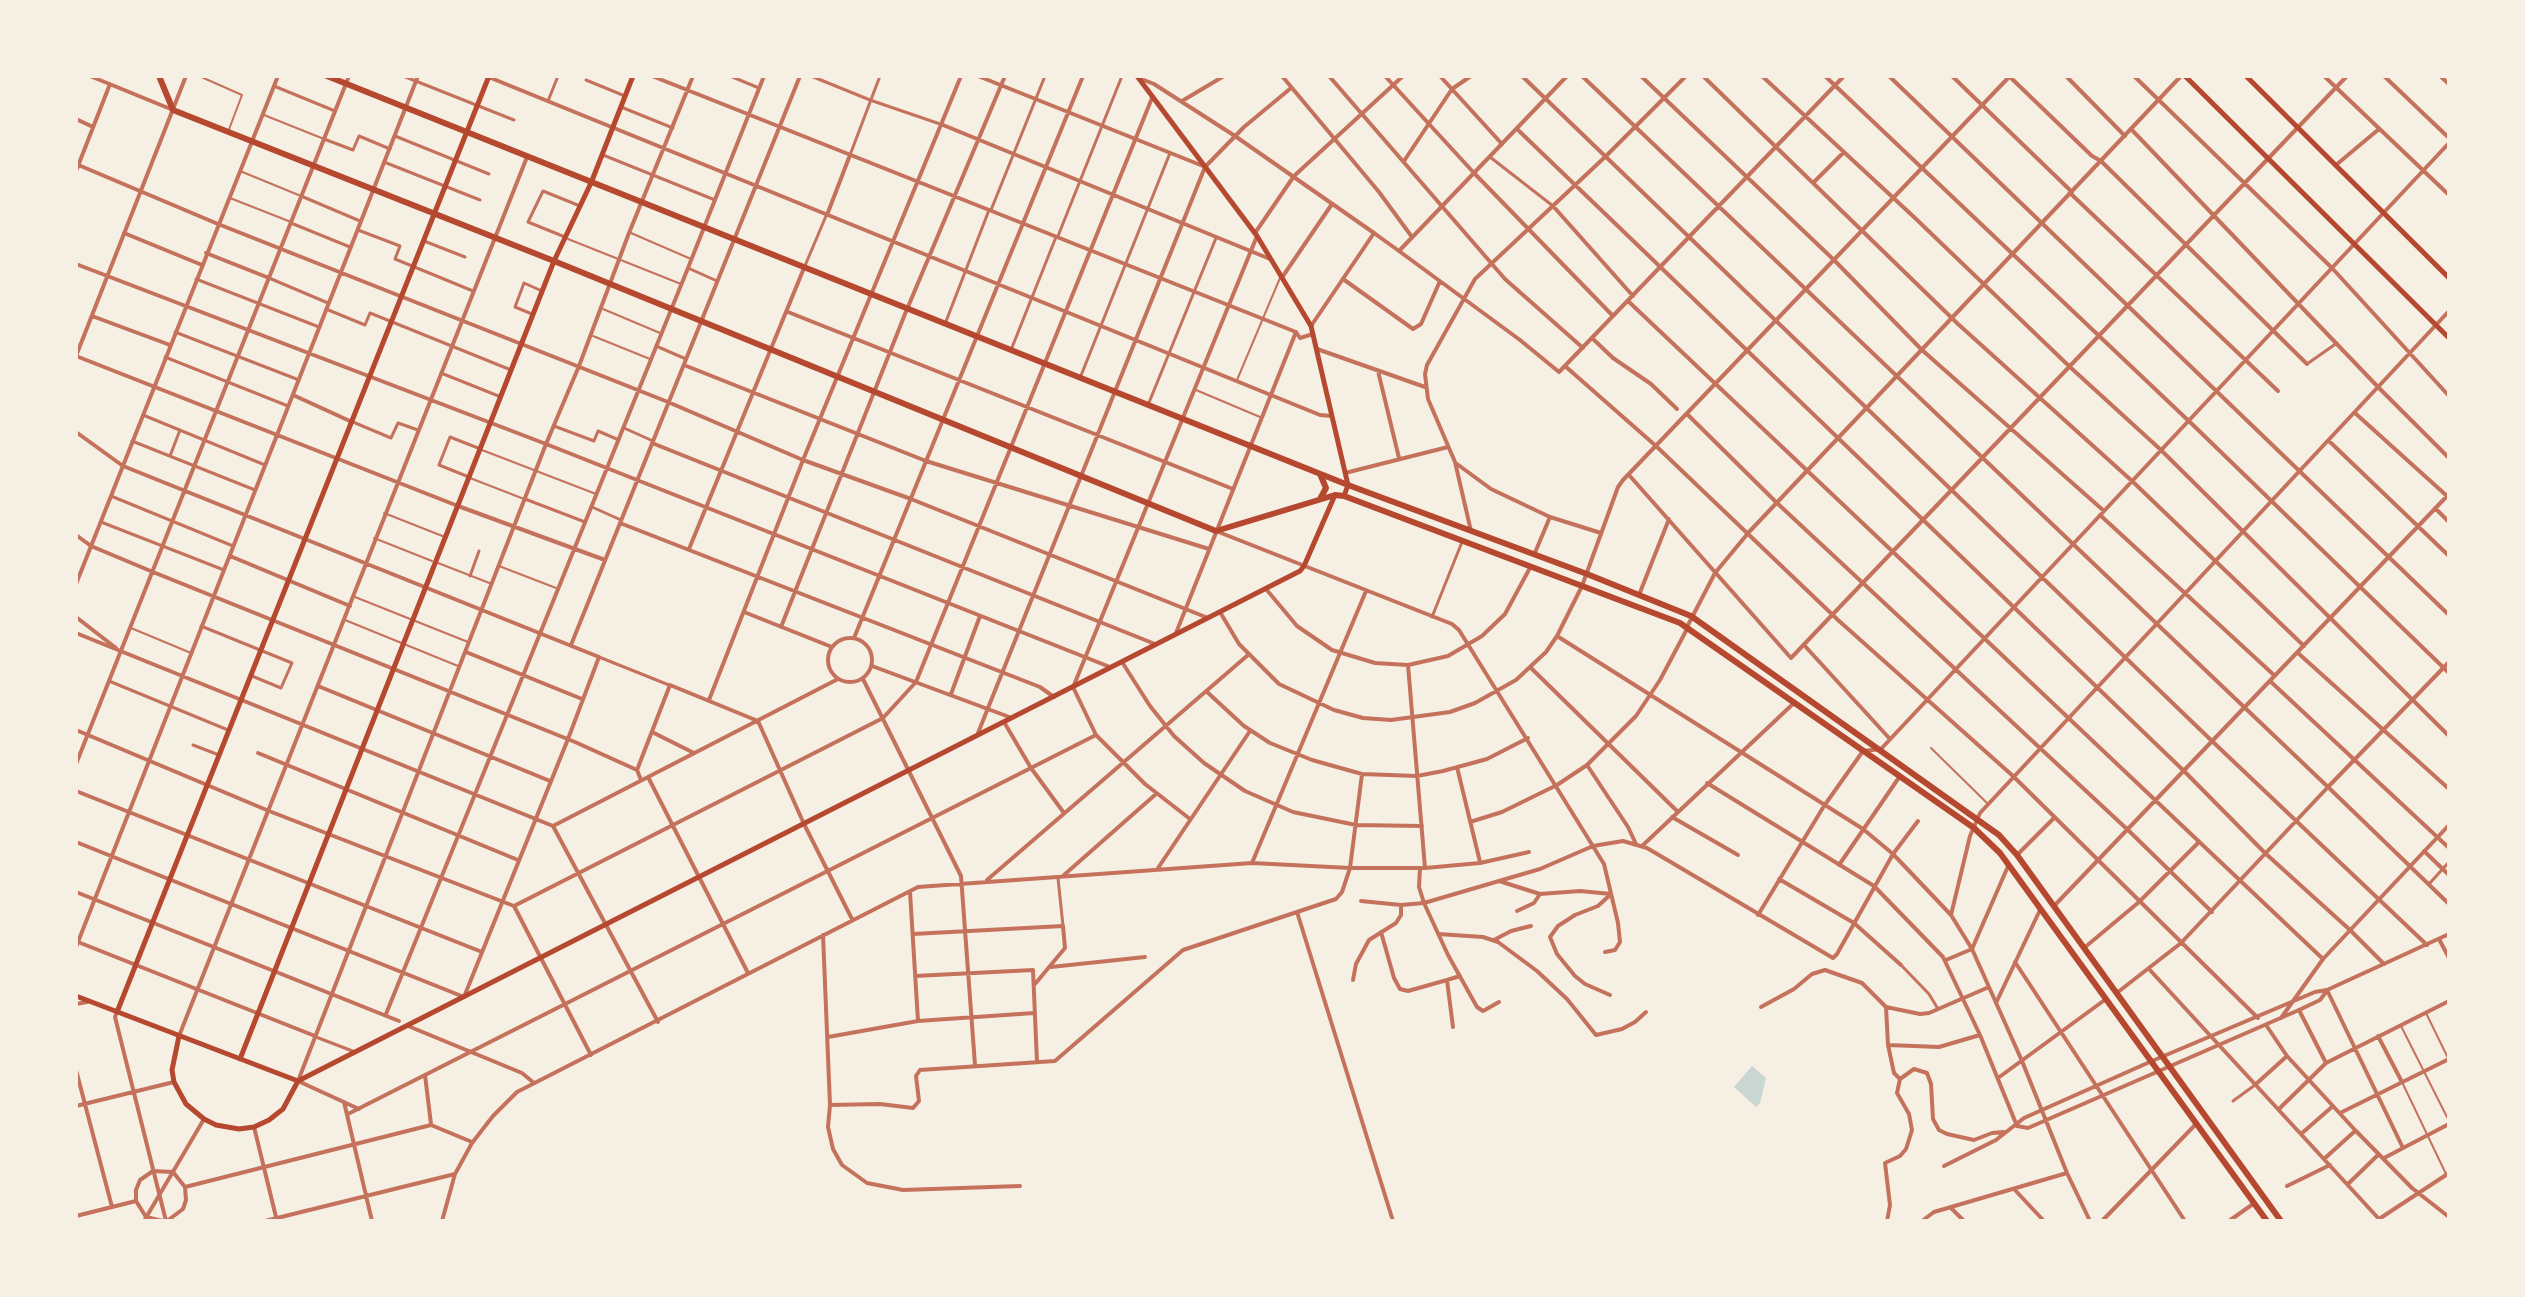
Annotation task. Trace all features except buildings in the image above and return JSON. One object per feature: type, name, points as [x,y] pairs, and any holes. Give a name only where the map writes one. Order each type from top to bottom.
[{"type":"main road","points":[[159,76],[173,110],[554,261],[1216,531],[1335,495],[1344,496],[1687,627],[1974,828],[2009,864],[2267,1221]]},
{"type":"main road","points":[[327,76],[1348,485],[1691,616],[1999,835],[2017,855],[2281,1221]]},
{"type":"main road","points":[[116,1014],[488,76]]},
{"type":"main road","points":[[240,1059],[542,291],[591,183],[633,76]]},
{"type":"main road","points":[[1137,76],[1256,234],[1311,326],[1348,485],[1344,496]]},
{"type":"main road","points":[[2183,76],[2449,338]]},
{"type":"main road","points":[[2246,76],[2449,278]]},
{"type":"main road","points":[[1317,501],[1326,488],[1319,473]]},
{"type":"main road","points":[[179,1036],[172,1070],[174,1082],[186,1104],[204,1119],[226,1128],[254,1127],[280,1112],[298,1081],[1300,571],[1335,495]]},
{"type":"main road","points":[[76,996],[116,1014],[298,1081]]},
{"type":"street","points":[[90,76],[173,110]]},
{"type":"street","points":[[186,76],[76,356],[514,528],[605,560]]},
{"type":"street","points":[[76,584],[278,76]]},
{"type":"street","points":[[76,764],[349,76]]},
{"type":"street","points":[[403,76],[417,78],[514,120]]},
{"type":"street","points":[[488,76],[1320,415],[1332,416]]},
{"type":"street","points":[[548,101],[558,76]]},
{"type":"street","points":[[652,76],[1296,332],[1300,338],[1313,334]]},
{"type":"street","points":[[359,1109],[298,1081],[693,76]]},
{"type":"street","points":[[730,76],[759,88]]},
{"type":"street","points":[[386,1014],[764,76]]},
{"type":"street","points":[[571,645],[800,76]]},
{"type":"street","points":[[811,76],[943,125],[1272,260]]},
{"type":"street","points":[[689,549],[788,312],[880,76]]},
{"type":"street","points":[[709,700],[870,294],[961,76]]},
{"type":"street","points":[[978,76],[1205,167]]},
{"type":"street","points":[[781,627],[907,309],[1005,76]]},
{"type":"street","points":[[945,324],[1045,76]]},
{"type":"street","points":[[854,638],[1083,76]]},
{"type":"street","points":[[1011,350],[1122,76]]},
{"type":"street","points":[[1137,76],[1182,101],[1294,176],[1463,298],[1559,372],[1844,76]]},
{"type":"street","points":[[1182,101],[1224,76]]},
{"type":"street","points":[[1282,76],[1379,192],[1412,237]]},
{"type":"street","points":[[1329,76],[1505,279],[1583,348]]},
{"type":"street","points":[[1385,76],[1613,316]]},
{"type":"street","points":[[1190,819],[1156,794],[1096,735],[1073,687],[1205,367],[1256,234],[1294,176],[1403,76]]},
{"type":"street","points":[[1440,76],[1502,144]]},
{"type":"street","points":[[1404,162],[1452,89],[1471,76]]},
{"type":"street","points":[[1522,76],[2427,945]]},
{"type":"street","points":[[1399,251],[1567,76]]},
{"type":"street","points":[[1582,76],[2449,902]]},
{"type":"street","points":[[1641,76],[1834,260],[1922,350],[2012,428],[2275,676]]},
{"type":"street","points":[[1471,531],[1455,462],[1425,387],[1427,365],[1475,279],[1686,76]]},
{"type":"street","points":[[1703,76],[1958,324],[2042,397],[2304,646]]},
{"type":"street","points":[[1762,76],[2161,450],[2449,736]]},
{"type":"street","points":[[1825,76],[2449,673]]},
{"type":"street","points":[[1889,76],[2449,615]]},
{"type":"street","points":[[1952,76],[2278,391]]},
{"type":"street","points":[[1220,612],[1248,655],[1279,684],[1318,705],[1369,719],[1412,718],[1450,712],[1498,692],[1531,668],[1557,636],[1587,574],[1618,487],[2010,76],[2307,364],[2337,343]]},
{"type":"street","points":[[2066,76],[2125,136]]},
{"type":"street","points":[[2134,76],[2332,268],[2449,396]]},
{"type":"street","points":[[1470,822],[1502,812],[1557,785],[1587,765],[1609,745],[1650,696],[1715,573],[1749,532],[2183,76]]},
{"type":"street","points":[[2324,76],[2449,195]]},
{"type":"street","points":[[1629,475],[1791,658],[2347,76]]},
{"type":"street","points":[[1758,915],[1824,806],[1863,751],[1881,749],[2449,141],[2384,76]]},
{"type":"street","points":[[2440,76],[2449,84]]},
{"type":"street","points":[[355,1052],[77,944],[417,78]]},
{"type":"street","points":[[586,80],[625,96]]},
{"type":"street","points":[[110,84],[77,167],[639,390],[803,460],[911,499],[1209,618]]},
{"type":"street","points":[[274,86],[335,111]]},
{"type":"street","points":[[977,736],[1205,167],[1235,136],[1291,88]]},
{"type":"street","points":[[514,906],[781,773],[883,718],[916,682],[1152,98]]},
{"type":"street","points":[[621,107],[673,128]]},
{"type":"street","points":[[76,119],[93,127]]},
{"type":"street","points":[[1517,129],[2185,772],[2265,853],[2384,964]]},
{"type":"street","points":[[2131,129],[2449,458]]},
{"type":"street","points":[[2336,165],[2379,129]]},
{"type":"street","points":[[324,139],[353,150],[359,136],[390,149]]},
{"type":"street","points":[[395,136],[489,174]]},
{"type":"street","points":[[1813,183],[1844,152]]},
{"type":"street","points":[[1080,378],[1170,153]]},
{"type":"street","points":[[602,155],[715,200]]},
{"type":"street","points":[[179,1036],[527,157]]},
{"type":"street","points":[[1490,157],[1553,206],[1633,296]]},
{"type":"street","points":[[384,162],[480,200]]},
{"type":"street","points":[[565,237],[528,222],[543,191],[580,206]]},
{"type":"street","points":[[301,196],[361,222]]},
{"type":"street","points":[[1282,275],[1332,204]]},
{"type":"street","points":[[291,223],[351,247]]},
{"type":"street","points":[[358,230],[400,246],[395,259],[473,291]]},
{"type":"street","points":[[124,233],[202,265]]},
{"type":"street","points":[[1311,326],[1374,233]]},
{"type":"street","points":[[1148,405],[1216,237]]},
{"type":"street","points":[[423,241],[465,257]]},
{"type":"street","points":[[206,253],[329,303]]},
{"type":"street","points":[[76,264],[608,468],[1111,668]]},
{"type":"street","points":[[688,268],[717,281]]},
{"type":"street","points":[[196,279],[319,327]]},
{"type":"street","points":[[1343,279],[1413,329],[1421,324],[1440,281]]},
{"type":"street","points":[[533,314],[515,307],[524,283],[542,291]]},
{"type":"street","points":[[1628,301],[2323,959]]},
{"type":"street","points":[[326,309],[365,325],[370,313],[511,370]]},
{"type":"street","points":[[1951,915],[1977,817],[2449,311]]},
{"type":"street","points":[[788,312],[1233,489]]},
{"type":"street","points":[[92,316],[170,345]]},
{"type":"street","points":[[175,332],[299,380]]},
{"type":"street","points":[[1175,635],[1296,332]]},
{"type":"street","points":[[1592,338],[1613,358],[1651,384],[1677,409]]},
{"type":"street","points":[[656,346],[686,359]]},
{"type":"street","points":[[1317,349],[1425,387]]},
{"type":"street","points":[[165,357],[288,406]]},
{"type":"street","points":[[684,365],[926,461],[1209,549]]},
{"type":"street","points":[[1565,366],[1749,532],[1833,616],[2013,776],[2258,1018]]},
{"type":"street","points":[[1378,371],[1399,459]]},
{"type":"street","points":[[441,373],[501,397]]},
{"type":"street","points":[[293,395],[391,438],[398,423],[418,430]]},
{"type":"street","points":[[2054,906],[2448,495],[2355,413]]},
{"type":"street","points":[[1687,414],[1777,503],[2212,912]]},
{"type":"street","points":[[143,415],[265,465]]},
{"type":"street","points":[[554,426],[594,441],[598,431],[619,440]]},
{"type":"street","points":[[624,428],[788,498],[1156,645]]},
{"type":"street","points":[[170,456],[180,430]]},
{"type":"street","points":[[76,432],[123,466],[758,721],[804,824],[852,919]]},
{"type":"street","points":[[469,477],[439,465],[450,437],[480,449]]},
{"type":"street","points":[[132,441],[255,490]]},
{"type":"street","points":[[2329,441],[2449,556]]},
{"type":"street","points":[[1345,473],[1449,447]]},
{"type":"street","points":[[1455,462],[1491,489],[1550,517],[1601,533]]},
{"type":"street","points":[[111,496],[233,546]]},
{"type":"street","points":[[525,499],[585,522]]},
{"type":"street","points":[[592,507],[689,549],[1040,687],[1054,697]]},
{"type":"street","points":[[2435,508],[2449,522]]},
{"type":"street","points":[[1534,555],[1550,517]]},
{"type":"street","points":[[1639,595],[1669,519]]},
{"type":"street","points":[[101,522],[224,570]]},
{"type":"street","points":[[1216,531],[1456,627],[1528,738],[1607,871],[1620,942],[1615,950],[1605,952]]},
{"type":"street","points":[[76,535],[91,546],[153,572],[568,739],[637,770]]},
{"type":"street","points":[[1432,617],[1463,541]]},
{"type":"street","points":[[470,576],[479,551]]},
{"type":"street","points":[[229,556],[350,606]]},
{"type":"street","points":[[1266,589],[1297,626],[1340,654],[1375,663],[1408,665],[1439,660],[1470,645],[1505,614],[1531,566]]},
{"type":"street","points":[[1252,863],[1366,591]]},
{"type":"street","points":[[744,612],[832,647]]},
{"type":"street","points":[[951,694],[980,616]]},
{"type":"street","points":[[76,617],[121,652]]},
{"type":"street","points":[[201,626],[292,663],[281,688],[251,676]]},
{"type":"street","points":[[76,633],[553,826],[658,1022]]},
{"type":"street","points":[[1557,636],[1863,829],[1893,854],[1951,915],[1972,949],[2090,1221]]},
{"type":"street","points":[[854,638],[864,642],[871,650],[872,666],[863,679],[851,683],[838,679],[829,668],[829,653],[842,639],[854,638]]},
{"type":"street","points":[[1804,645],[1890,739]]},
{"type":"street","points":[[465,652],[582,699]]},
{"type":"street","points":[[2298,653],[2449,789]]},
{"type":"street","points":[[985,882],[1248,655]]},
{"type":"street","points":[[76,842],[464,997],[599,657]]},
{"type":"street","points":[[1122,662],[1166,726],[1193,754],[1220,775],[1276,806],[1356,825],[1422,826]]},
{"type":"street","points":[[2117,993],[2181,943],[2449,662]]},
{"type":"street","points":[[1408,665],[1422,826],[1423,868],[1419,887],[1438,934],[1481,1010],[1499,1002]]},
{"type":"street","points":[[872,666],[1012,718]]},
{"type":"street","points":[[1531,668],[1677,811]]},
{"type":"street","points":[[553,826],[838,679]]},
{"type":"street","points":[[863,679],[963,883],[975,1066]]},
{"type":"street","points":[[109,681],[229,730]]},
{"type":"street","points":[[2270,681],[2449,848]]},
{"type":"street","points":[[641,780],[637,770],[670,685]]},
{"type":"street","points":[[318,686],[550,781]]},
{"type":"street","points":[[1206,691],[1250,731],[1297,755],[1362,774],[1417,776],[1487,759],[1528,738]]},
{"type":"street","points":[[1639,845],[1794,703]]},
{"type":"street","points":[[1004,722],[1031,768],[1064,813]]},
{"type":"street","points":[[76,730],[269,811],[514,906],[591,1055]]},
{"type":"street","points":[[1157,869],[1250,731]]},
{"type":"street","points":[[652,732],[694,753]]},
{"type":"street","points":[[348,1114],[1096,735]]},
{"type":"street","points":[[193,745],[219,755]]},
{"type":"street","points":[[258,753],[519,861]]},
{"type":"street","points":[[1587,765],[1639,845]]},
{"type":"street","points":[[1457,767],[1480,863]]},
{"type":"street","points":[[830,1105],[866,1103],[913,1108],[919,1101],[918,1071],[1055,1061],[1183,950],[1336,899],[1342,892],[1350,868],[1362,774]]},
{"type":"street","points":[[1839,865],[1900,776]]},
{"type":"street","points":[[648,777],[748,973]]},
{"type":"street","points":[[1707,783],[1874,886],[1946,960],[2017,1126]]},
{"type":"street","points":[[76,791],[482,952]]},
{"type":"street","points":[[1060,876],[1156,794]]},
{"type":"street","points":[[1672,817],[1738,855]]},
{"type":"street","points":[[2017,855],[2054,818]]},
{"type":"street","points":[[1361,901],[1401,905],[1424,903],[1540,869],[1593,846],[1623,841],[1639,845],[1833,958],[1893,854],[1918,821]]},
{"type":"street","points":[[2281,1018],[2323,959],[2449,825]]},
{"type":"street","points":[[2084,948],[2139,902],[2198,843]]},
{"type":"street","points":[[2424,851],[2449,875]]},
{"type":"street","points":[[442,1221],[455,1174],[472,1143],[517,1092],[918,887],[1252,863],[1423,868],[1480,863],[1529,852]]},
{"type":"street","points":[[2429,884],[2449,862]]},
{"type":"street","points":[[1946,960],[1972,949],[2009,864]]},
{"type":"street","points":[[1035,984],[1065,948],[1060,876]]},
{"type":"street","points":[[1779,879],[1854,923],[1901,965],[1929,994],[1938,1009]]},
{"type":"street","points":[[1496,880],[1540,894],[1580,891],[1611,894]]},
{"type":"street","points":[[909,891],[918,1021]]},
{"type":"street","points":[[76,892],[386,1014],[522,1073],[534,1083]]},
{"type":"street","points":[[1517,911],[1534,903],[1540,894]]},
{"type":"street","points":[[1610,995],[1575,976],[1557,954],[1550,937],[1558,926],[1598,906],[1611,894]]},
{"type":"street","points":[[1353,980],[1356,964],[1369,940],[1401,918],[1401,905]]},
{"type":"street","points":[[1996,1003],[2041,908]]},
{"type":"street","points":[[1297,912],[1393,1221]]},
{"type":"street","points":[[913,934],[1063,926]]},
{"type":"street","points":[[1494,940],[1511,931],[1531,926]]},
{"type":"street","points":[[1381,932],[1400,989],[1408,991],[1460,976]]},
{"type":"street","points":[[1438,934],[1494,940],[1537,971],[1567,999],[1596,1035],[1622,1029],[1646,1012]]},
{"type":"street","points":[[1944,1166],[1996,1140],[2024,1118],[2315,992],[2327,990],[2449,934]]},
{"type":"street","points":[[823,935],[830,1105],[828,1127],[833,1149],[850,1173],[867,1183],[915,1191],[1020,1186]]},
{"type":"street","points":[[2439,939],[2449,958]]},
{"type":"street","points":[[1051,967],[1145,957]]},
{"type":"street","points":[[2015,962],[2185,1221]]},
{"type":"street","points":[[2149,969],[2379,1220],[2448,1174]]},
{"type":"street","points":[[915,976],[1033,970],[1037,1062]]},
{"type":"street","points":[[1761,1007],[1794,989],[1812,974],[1825,970],[1862,983],[1886,1007],[1924,1015],[1989,987]]},
{"type":"street","points":[[1447,980],[1453,1027]]},
{"type":"street","points":[[2017,1126],[2028,1128],[2266,1025],[2320,1000],[2327,990]]},
{"type":"street","points":[[2327,990],[2403,1148]]},
{"type":"street","points":[[1998,1078],[2107,999]]},
{"type":"street","points":[[76,1004],[90,1001]]},
{"type":"street","points":[[2279,1109],[2326,1063],[2447,1001]]},
{"type":"street","points":[[1886,1007],[1888,1045],[1894,1073],[1900,1079]]},
{"type":"street","points":[[2299,1010],[2326,1063]]},
{"type":"street","points":[[828,1037],[918,1021],[1034,1013]]},
{"type":"street","points":[[116,1014],[165,1221]]},
{"type":"street","points":[[2266,1025],[2287,1056],[2355,1130],[2419,1194],[2449,1217]]},
{"type":"street","points":[[1888,1045],[1939,1047],[1980,1035]]},
{"type":"street","points":[[2378,1036],[2402,1082]]},
{"type":"street","points":[[2233,1101],[2287,1056]]},
{"type":"street","points":[[2340,1113],[2449,1059]]},
{"type":"street","points":[[1887,1221],[1890,1205],[1885,1163],[1900,1156],[1906,1149],[1912,1130],[1909,1114],[1897,1093],[1900,1079],[1914,1069],[1927,1073],[1931,1084],[1933,1119],[1939,1130],[1974,1140],[2004,1132]]},
{"type":"street","points":[[76,1070],[112,1207]]},
{"type":"street","points":[[425,1075],[431,1125]]},
{"type":"street","points":[[76,1106],[174,1082]]},
{"type":"street","points":[[343,1100],[372,1221]]},
{"type":"street","points":[[2301,1134],[2333,1106]]},
{"type":"street","points":[[145,1219],[204,1119]]},
{"type":"street","points":[[2348,1184],[2381,1156],[2403,1148],[2449,1122]]},
{"type":"street","points":[[2102,1221],[2197,1123]]},
{"type":"street","points":[[185,1187],[431,1125],[472,1143]]},
{"type":"street","points":[[254,1127],[277,1220]]},
{"type":"street","points":[[2324,1159],[2355,1130]]},
{"type":"street","points":[[2287,1186],[2330,1165]]},
{"type":"street","points":[[153,1171],[173,1172],[185,1187],[183,1209],[165,1221],[145,1219],[136,1201],[140,1180],[153,1171]]},
{"type":"street","points":[[1922,1221],[1934,1212],[2067,1173]]},
{"type":"street","points":[[265,1221],[455,1174]]},
{"type":"street","points":[[2014,1189],[2043,1221]]},
{"type":"street","points":[[76,1216],[136,1201]]},
{"type":"street","points":[[2229,1221],[2254,1203]]},
{"type":"street","points":[[1951,1208],[1964,1221]]},
{"type":"lane","points":[[199,76],[242,95],[228,132]]},
{"type":"lane","points":[[262,115],[324,139]]},
{"type":"lane","points":[[239,171],[301,196]]},
{"type":"lane","points":[[229,197],[291,223]]},
{"type":"lane","points":[[629,233],[692,259]]},
{"type":"lane","points":[[565,237],[682,285]]},
{"type":"lane","points":[[1237,381],[1282,275]]},
{"type":"lane","points":[[601,308],[661,333]]},
{"type":"lane","points":[[591,335],[651,360]]},
{"type":"lane","points":[[1195,390],[1260,417]]},
{"type":"lane","points":[[480,449],[597,494]]},
{"type":"lane","points":[[469,477],[525,499]]},
{"type":"lane","points":[[384,513],[446,537]]},
{"type":"lane","points":[[374,538],[492,584]]},
{"type":"lane","points":[[499,566],[558,589]]},
{"type":"lane","points":[[354,597],[469,642]]},
{"type":"lane","points":[[344,619],[459,666]]},
{"type":"lane","points":[[130,628],[191,653]]},
{"type":"lane","points":[[1931,748],[1988,804]]},
{"type":"lane","points":[[2447,1001],[2449,1008]]},
{"type":"lane","points":[[2426,1012],[2449,1059]]},
{"type":"lane","points":[[2401,1025],[2449,1122]]},
{"type":"lane","points":[[2402,1082],[2448,1174]]},
{"type":"shaded area","points":[[1752,1066],[1766,1078],[1760,1103],[1756,1107],[1734,1087]]}]
